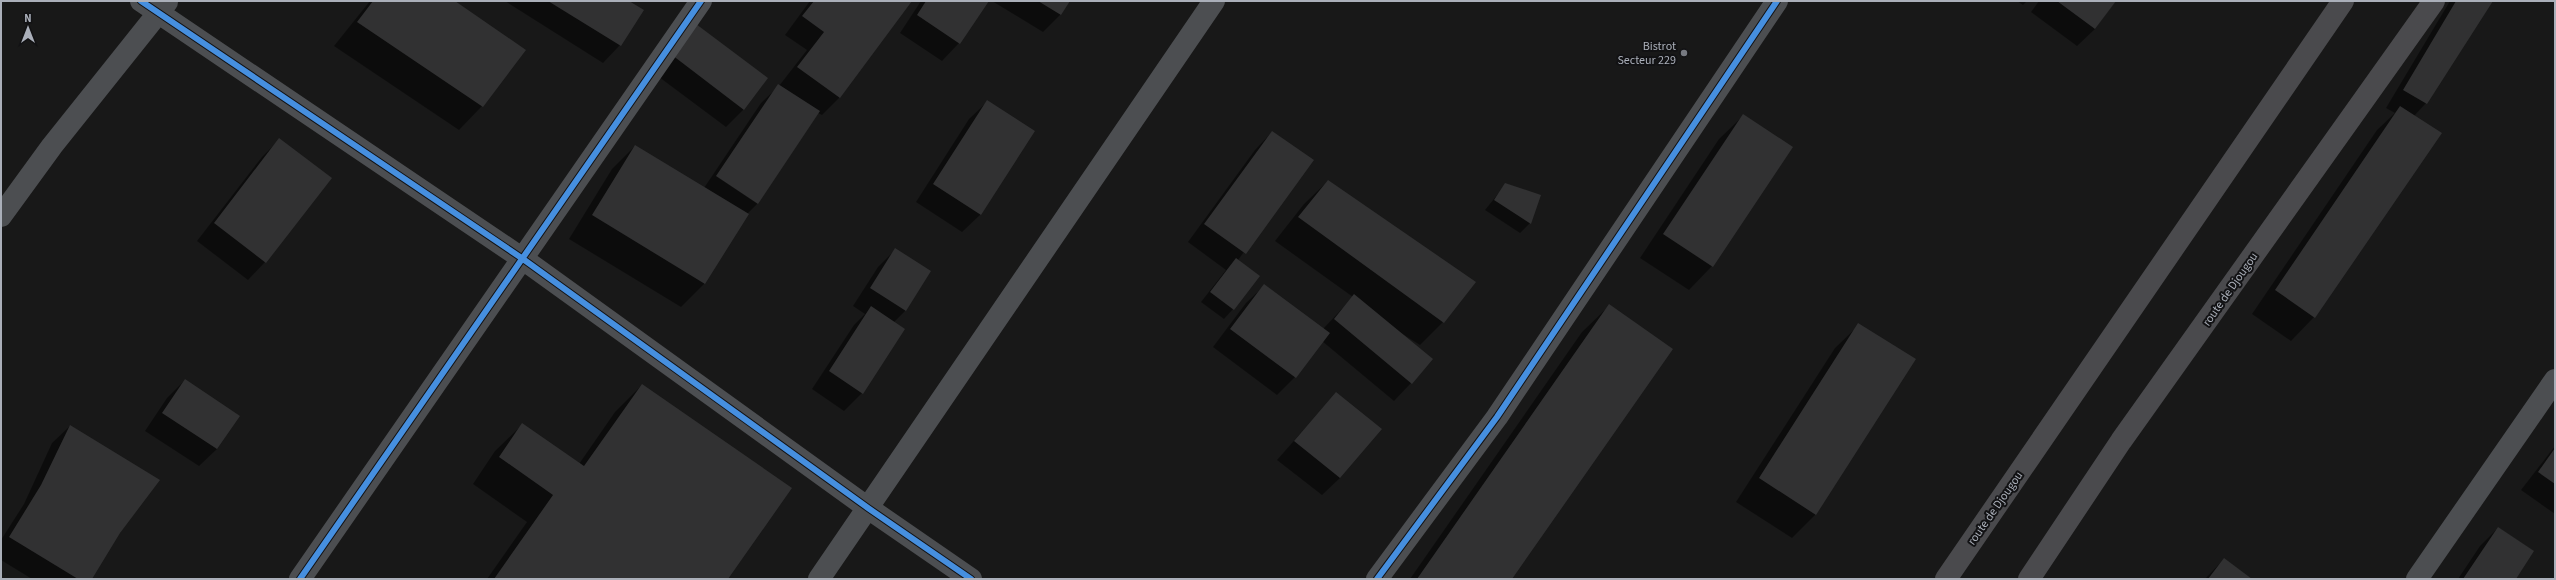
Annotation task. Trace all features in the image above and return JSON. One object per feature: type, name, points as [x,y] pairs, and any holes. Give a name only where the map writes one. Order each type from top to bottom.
[{"type":"highway","name":"route de Djougou","points":[[1946,579],[2343,1]]},
{"type":"highway","name":"route de Djougou","points":[[2029,579],[2126,435],[2434,1]]},
{"type":"street","points":[[142,1],[164,7],[523,260],[868,508],[971,579]]},
{"type":"street","points":[[300,579],[523,260],[701,1]]},
{"type":"street","points":[[819,579],[1214,1]]},
{"type":"street","points":[[1377,579],[1498,416],[1777,1]]},
{"type":"street","points":[[1,216],[52,146],[164,7]]},
{"type":"street","points":[[2417,579],[2555,380]]},
{"type":"building","points":[[373,1],[455,1],[526,50],[483,107],[357,22]]},
{"type":"building","points":[[548,1],[629,1],[644,10],[621,46]]},
{"type":"building","points":[[814,1],[912,1],[840,98],[797,67],[824,32],[802,16]]},
{"type":"building","points":[[926,1],[989,1],[960,44],[917,15]]},
{"type":"building","points":[[1038,1],[1070,1],[1061,15]]},
{"type":"building","points":[[2057,1],[2116,1],[2095,29]]},
{"type":"building","points":[[2456,1],[2493,1],[2427,104],[2403,90]]},
{"type":"building","points":[[696,24],[768,78],[744,110],[672,55]]},
{"type":"building","points":[[778,84],[820,111],[758,204],[716,176]]},
{"type":"building","points":[[987,100],[1035,131],[981,215],[933,184]]},
{"type":"building","points":[[2400,106],[2442,133],[2315,318],[2275,290]]},
{"type":"building","points":[[1743,114],[1793,147],[1713,267],[1663,234]]},
{"type":"building","points":[[1272,131],[1314,160],[1246,254],[1204,224]]},
{"type":"building","points":[[279,138],[332,178],[266,263],[214,223]]},
{"type":"building","points":[[635,145],[749,214],[705,284],[592,215]]},
{"type":"building","points":[[1328,180],[1476,282],[1444,323],[1298,217]]},
{"type":"building","points":[[1505,183],[1541,195],[1531,224],[1494,200]]},
{"type":"building","points":[[895,248],[931,271],[906,311],[870,288]]},
{"type":"building","points":[[1236,258],[1260,276],[1234,310],[1210,292]]},
{"type":"building","points":[[1264,284],[1330,333],[1296,378],[1230,329]]},
{"type":"building","points":[[1354,294],[1433,359],[1412,384],[1334,319]]},
{"type":"building","points":[[1609,304],[1673,349],[1512,579],[1417,579]]},
{"type":"building","points":[[871,306],[905,329],[863,394],[829,371]]},
{"type":"building","points":[[1858,323],[1916,359],[1816,515],[1759,478]]},
{"type":"building","points":[[185,379],[240,416],[217,449],[162,413]]},
{"type":"building","points":[[642,384],[792,488],[728,579],[494,579],[553,495],[499,457],[522,423],[584,466]]},
{"type":"building","points":[[1336,392],[1382,429],[1340,478],[1294,441]]},
{"type":"building","points":[[70,425],[160,480],[120,533],[92,579],[78,579],[9,537],[41,485]]},
{"type":"building","points":[[2555,448],[2555,484],[2538,472]]},
{"type":"building","points":[[2498,527],[2534,551],[2516,579],[2463,579]]},
{"type":"building","points":[[2224,558],[2252,579],[2208,579]]},
{"type":"cycle path","points":[[141,1],[523,259],[868,508],[971,579]]},
{"type":"cycle path","points":[[300,579],[701,1]]},
{"type":"cycle path","points":[[1377,579],[1497,417],[1777,1]]},
{"type":"place","name":"Bistrot Secteur 229","points":[[1684,53]]}]
